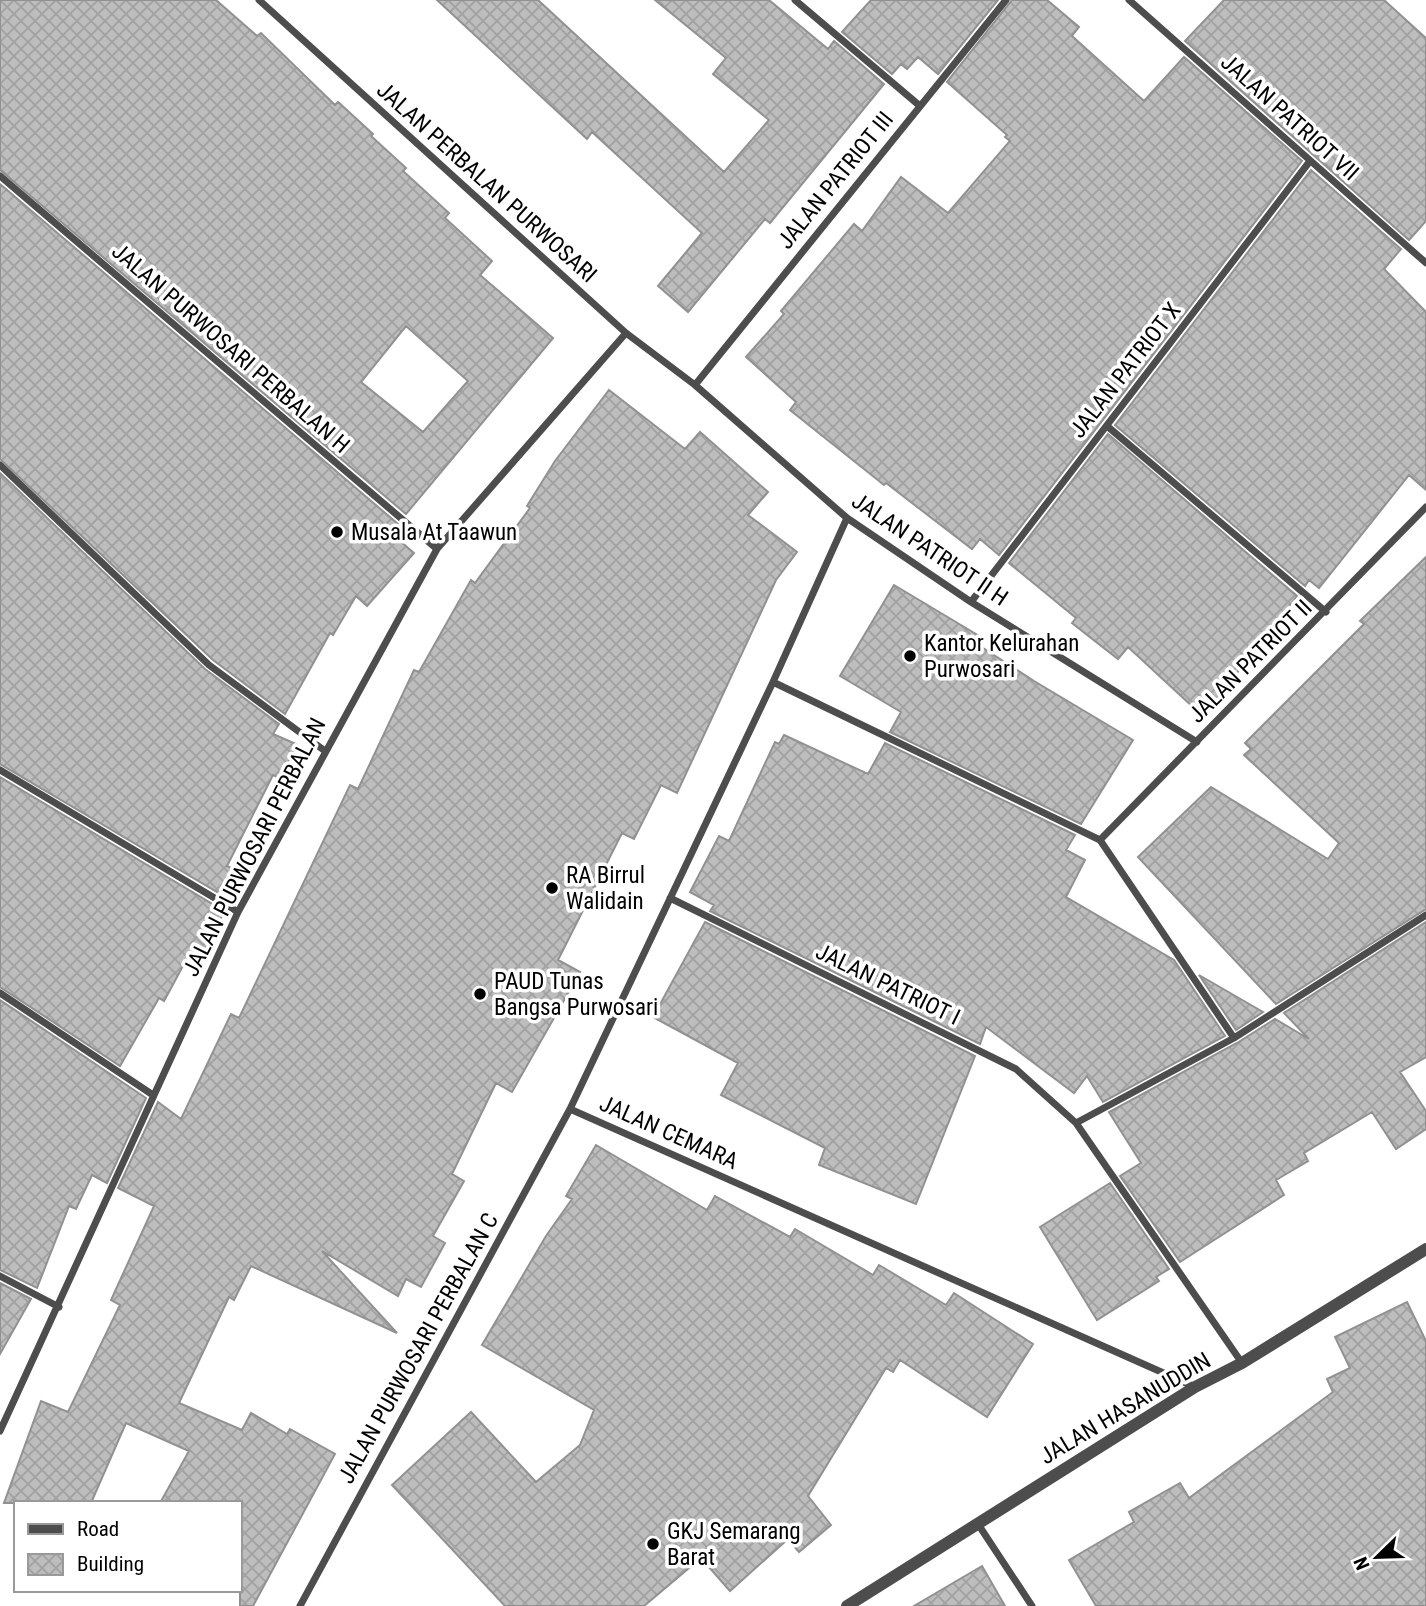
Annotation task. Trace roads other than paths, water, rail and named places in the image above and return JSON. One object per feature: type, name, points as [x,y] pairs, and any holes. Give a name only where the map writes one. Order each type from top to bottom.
[{"type":"street","name":"JALAN PERBALAN PURWOSARI","points":[[259,0],[626,333],[695,385]]},
{"type":"street","points":[[795,0],[920,106]]},
{"type":"street","name":"JALAN PATRIOT III","points":[[695,385],[1006,0]]},
{"type":"street","name":"JALAN PATRIOT VII","points":[[1129,0],[1426,263]]},
{"type":"street","name":"JALAN PATRIOT X","points":[[971,603],[1310,161]]},
{"type":"street","name":"JALAN PURWOSARI PERBALAN H","points":[[0,176],[437,549]]},
{"type":"street","name":"JALAN PURWOSARI PERBALAN","points":[[0,1431],[238,912],[437,549],[626,333]]},
{"type":"street","name":"JALAN PATRIOT II H","points":[[695,385],[847,518],[971,603],[1197,742]]},
{"type":"street","points":[[1107,426],[1326,612]]},
{"type":"street","points":[[0,465],[209,665],[325,751]]},
{"type":"street","name":"JALAN PATRIOT II","points":[[1100,840],[1426,507]]},
{"type":"street","name":"JALAN CEMARA","points":[[847,518],[773,682],[570,1109],[1195,1387]]},
{"type":"street","points":[[773,682],[1100,840],[1234,1038]]},
{"type":"street","points":[[0,770],[238,912]]},
{"type":"street","name":"JALAN PATRIOT I","points":[[670,898],[1016,1069],[1076,1123],[1242,1363]]},
{"type":"street","points":[[1076,1123],[1234,1038],[1426,915]]},
{"type":"street","points":[[0,993],[153,1096]]},
{"type":"street","name":"JALAN PURWOSARI PERBALAN C","points":[[300,1606],[570,1109]]},
{"type":"street","name":"JALAN HASANUDDIN","points":[[847,1606],[1195,1387],[1242,1363],[1426,1249]]},
{"type":"street","points":[[0,1276],[59,1307]]},
{"type":"street","points":[[978,1524],[1032,1606]]},
{"type":"place","name":"Musala At Taawun","points":[[337,532]]},
{"type":"place","name":"Kantor Kelurahan Purwosari","points":[[910,656]]},
{"type":"place","name":"RA Birrul Walidain","points":[[552,888]]},
{"type":"place","name":"PAUD Tunas Bangsa Purwosari","points":[[480,994]]},
{"type":"place","name":"GKJ Semarang Barat","points":[[653,1544]]}]
